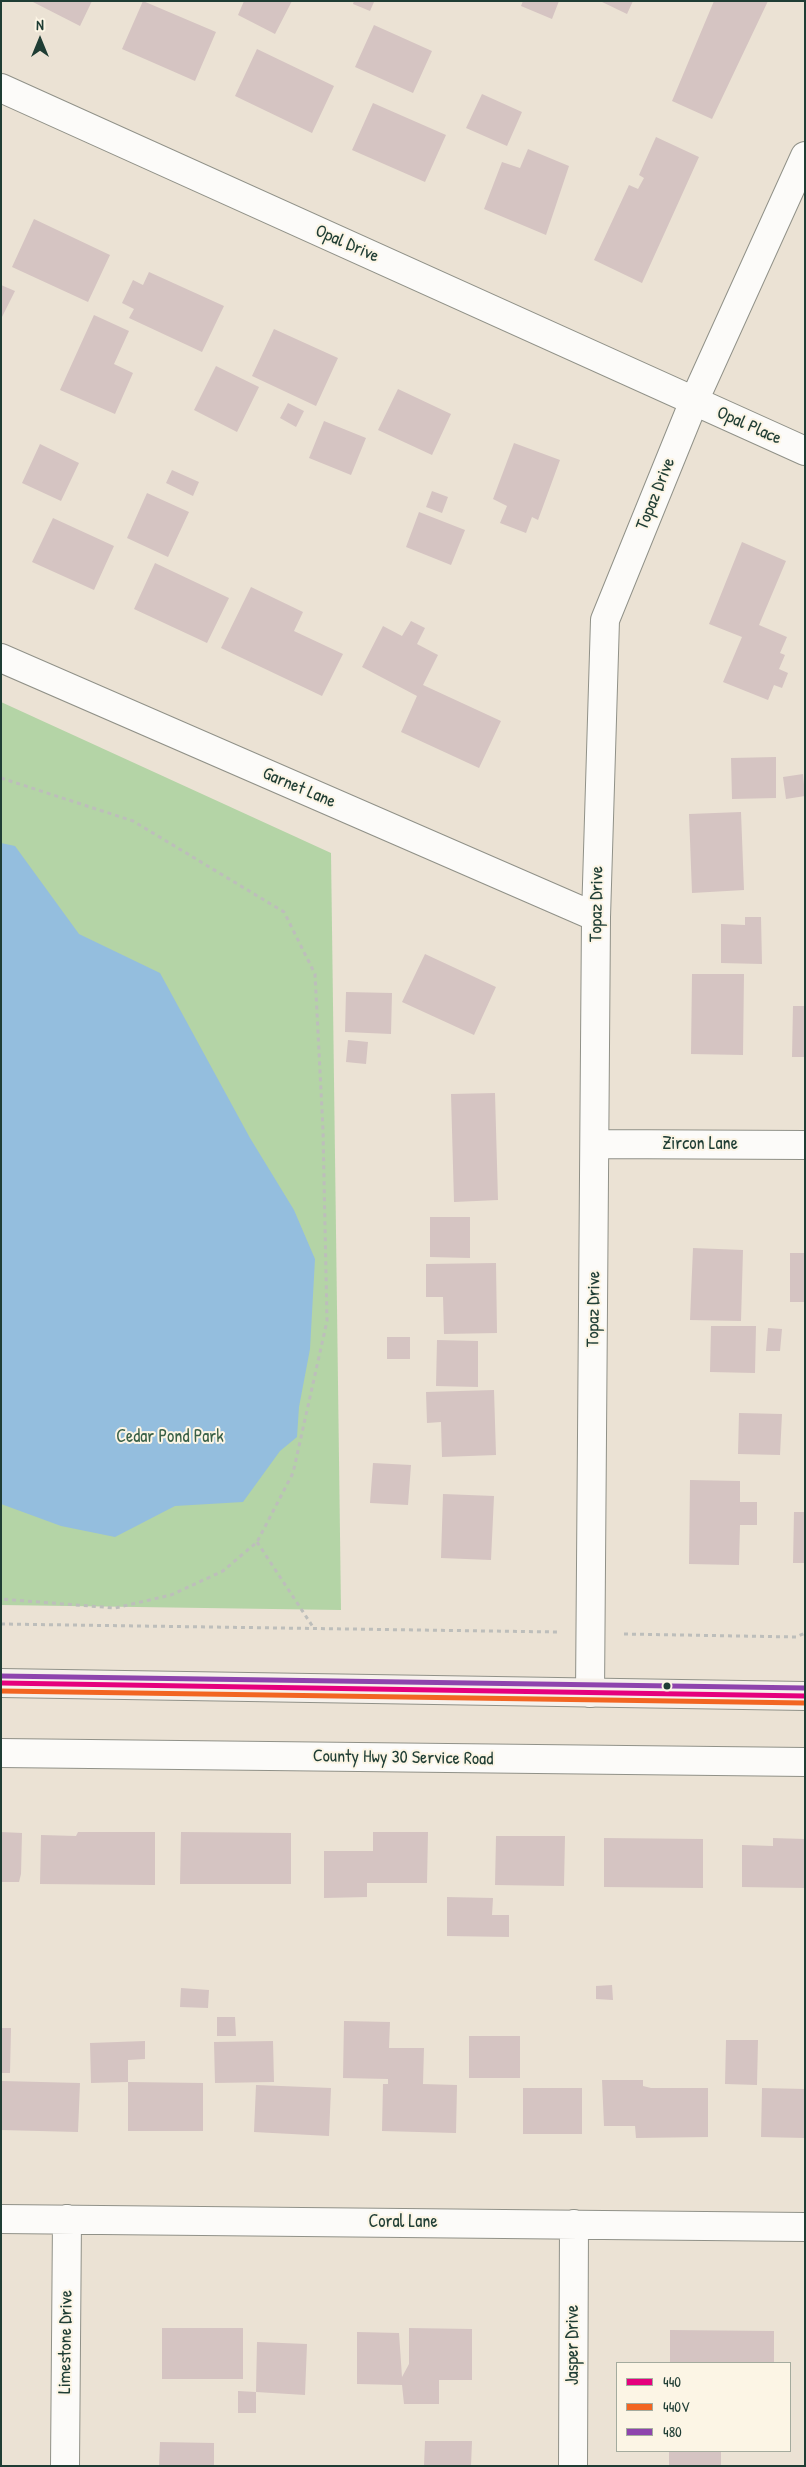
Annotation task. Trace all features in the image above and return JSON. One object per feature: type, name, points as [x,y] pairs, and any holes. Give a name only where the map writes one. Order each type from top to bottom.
[{"type":"main road","points":[[1,1683],[805,1696]]},
{"type":"street","name":"Opal Drive","points":[[1,88],[694,401]]},
{"type":"street","name":"Topaz Drive","points":[[590,1693],[596,916],[605,620],[694,401],[805,156]]},
{"type":"street","name":"Opal Place","points":[[694,401],[805,451]]},
{"type":"street","name":"Garnet Lane","points":[[1,658],[596,916]]},
{"type":"street","name":"Zircon Lane","points":[[595,1144],[805,1145]]},
{"type":"street","name":"County Hwy 30 Service Road","points":[[1,1753],[805,1762]]},
{"type":"street","name":"Coral Lane","points":[[1,2219],[805,2227]]},
{"type":"street","name":"Limestone Drive","points":[[65,2466],[67,2219]]},
{"type":"street","name":"Jasper Drive","points":[[573,2466],[574,2224]]},
{"type":"path","points":[[1,778],[132,821],[284,912],[315,974],[323,1130],[327,1322],[293,1473],[257,1542],[223,1571],[171,1595],[115,1608],[1,1599]]},
{"type":"path","points":[[257,1542],[313,1628]]},
{"type":"path","points":[[1,1624],[796,1637],[805,1633]]},
{"type":"green space","name":"Cedar Pond Park","points":[[1,702],[331,853],[341,1610],[1,1605]]},
{"type":"water","points":[[1,843],[15,846],[79,934],[160,973],[250,1138],[294,1210],[315,1259],[310,1349],[299,1407],[297,1437],[280,1451],[243,1502],[175,1506],[115,1537],[61,1526],[1,1504]]},
{"type":"building","points":[[31,1],[92,1],[80,26]]},
{"type":"building","points":[[143,1],[216,32],[195,81],[122,49]]},
{"type":"building","points":[[244,1],[292,1],[275,34],[238,15]]},
{"type":"building","points":[[354,1],[374,2],[370,11],[353,4]]},
{"type":"building","points":[[523,1],[559,1],[552,19],[521,6]]},
{"type":"building","points":[[600,1],[633,1],[627,14]]},
{"type":"building","points":[[714,1],[768,1],[712,119],[672,101]]},
{"type":"building","points":[[374,25],[432,51],[413,93],[355,67]]},
{"type":"building","points":[[257,49],[334,86],[312,133],[235,96]]},
{"type":"building","points":[[482,94],[522,112],[507,146],[466,128]]},
{"type":"building","points":[[373,103],[446,135],[425,182],[352,150]]},
{"type":"building","points":[[656,137],[699,157],[642,283],[594,260],[629,185],[638,189],[644,178],[639,175]]},
{"type":"building","points":[[528,149],[569,166],[546,235],[484,209],[502,162],[520,168]]},
{"type":"building","points":[[34,219],[110,255],[88,302],[12,267]]},
{"type":"building","points":[[149,272],[224,306],[202,352],[129,318],[134,309],[122,303],[133,280],[143,285]]},
{"type":"building","points":[[1,285],[15,291],[1,319]]},
{"type":"building","points":[[94,315],[129,331],[114,364],[133,373],[115,414],[60,390]]},
{"type":"building","points":[[274,329],[338,358],[316,406],[252,376]]},
{"type":"building","points":[[216,366],[259,387],[237,432],[194,410]]},
{"type":"building","points":[[398,389],[451,414],[432,455],[378,430]]},
{"type":"building","points":[[288,403],[304,411],[296,427],[280,418]]},
{"type":"building","points":[[324,421],[366,438],[351,475],[309,458]]},
{"type":"building","points":[[514,443],[560,460],[538,520],[532,517],[526,533],[500,523],[507,506],[493,499]]},
{"type":"building","points":[[40,444],[79,463],[61,501],[22,483]]},
{"type":"building","points":[[172,470],[199,482],[193,496],[166,483]]},
{"type":"building","points":[[432,491],[448,497],[442,513],[426,507]]},
{"type":"building","points":[[147,493],[189,512],[168,557],[127,538]]},
{"type":"building","points":[[419,512],[465,530],[451,565],[406,547]]},
{"type":"building","points":[[53,518],[114,546],[94,590],[32,562]]},
{"type":"building","points":[[742,542],[786,561],[759,625],[787,637],[780,653],[785,655],[779,669],[788,673],[782,688],[774,685],[768,700],[723,682],[742,637],[709,624]]},
{"type":"building","points":[[155,563],[229,598],[207,643],[134,609]]},
{"type":"building","points":[[251,587],[303,612],[294,631],[343,654],[322,696],[221,648]]},
{"type":"building","points":[[411,621],[425,628],[417,644],[438,655],[423,685],[501,721],[479,768],[401,732],[417,696],[362,667],[383,626],[402,636]]},
{"type":"building","points":[[776,757],[776,798],[732,799],[731,758]]},
{"type":"building","points":[[803,774],[805,796],[786,799],[783,777]]},
{"type":"building","points":[[741,812],[744,890],[692,893],[689,814]]},
{"type":"building","points":[[745,917],[761,917],[762,964],[721,963],[721,924],[745,925]]},
{"type":"building","points":[[425,954],[496,987],[474,1035],[402,1002]]},
{"type":"building","points":[[692,974],[744,974],[743,1055],[691,1054]]},
{"type":"building","points":[[346,992],[392,993],[391,1034],[345,1032]]},
{"type":"building","points":[[793,1006],[805,1006],[805,1057],[792,1057]]},
{"type":"building","points":[[348,1040],[368,1042],[366,1064],[346,1062]]},
{"type":"building","points":[[495,1093],[498,1200],[454,1202],[451,1094]]},
{"type":"building","points":[[430,1217],[470,1217],[470,1258],[430,1257]]},
{"type":"building","points":[[693,1248],[743,1250],[741,1321],[690,1320]]},
{"type":"building","points":[[790,1253],[805,1253],[805,1302],[790,1302]]},
{"type":"building","points":[[496,1263],[497,1333],[444,1334],[443,1297],[426,1297],[426,1264]]},
{"type":"building","points":[[711,1326],[756,1326],[755,1373],[710,1372]]},
{"type":"building","points":[[768,1328],[782,1329],[780,1351],[766,1351]]},
{"type":"building","points":[[387,1337],[410,1337],[410,1359],[387,1359]]},
{"type":"building","points":[[437,1340],[478,1341],[478,1387],[436,1386]]},
{"type":"building","points":[[494,1390],[496,1455],[442,1457],[441,1422],[427,1423],[426,1392]]},
{"type":"building","points":[[739,1413],[782,1414],[780,1455],[738,1454]]},
{"type":"building","points":[[373,1463],[411,1465],[408,1505],[370,1503]]},
{"type":"building","points":[[690,1480],[740,1481],[740,1502],[757,1502],[757,1525],[740,1525],[739,1565],[689,1564]]},
{"type":"building","points":[[443,1494],[494,1496],[491,1560],[441,1558]]},
{"type":"building","points":[[794,1512],[805,1512],[805,1563],[793,1563]]},
{"type":"building","points":[[1,1832],[22,1833],[21,1874],[19,1882],[1,1882]]},
{"type":"building","points":[[78,1832],[155,1832],[155,1885],[40,1884],[41,1835],[76,1836]]},
{"type":"building","points":[[181,1832],[291,1833],[291,1884],[180,1884]]},
{"type":"building","points":[[373,1832],[428,1832],[427,1883],[367,1883],[367,1897],[324,1898],[324,1851],[373,1851]]},
{"type":"building","points":[[496,1836],[565,1836],[564,1886],[495,1885]]},
{"type":"building","points":[[604,1838],[703,1839],[703,1888],[604,1887]]},
{"type":"building","points":[[773,1838],[805,1839],[805,1888],[742,1887],[742,1845],[773,1846]]},
{"type":"building","points":[[447,1897],[493,1898],[492,1915],[509,1915],[509,1937],[447,1936]]},
{"type":"building","points":[[612,1985],[613,2000],[596,1999],[596,1986]]},
{"type":"building","points":[[181,1988],[209,1990],[208,2008],[180,2007]]},
{"type":"building","points":[[217,2017],[235,2017],[236,2036],[217,2036]]},
{"type":"building","points":[[344,2021],[390,2022],[389,2048],[424,2048],[423,2084],[457,2085],[456,2133],[382,2131],[383,2084],[388,2084],[388,2079],[343,2078]]},
{"type":"building","points":[[1,2028],[11,2028],[10,2073],[1,2073]]},
{"type":"building","points":[[469,2036],[520,2036],[520,2078],[469,2078]]},
{"type":"building","points":[[726,2040],[758,2040],[757,2085],[725,2084]]},
{"type":"building","points":[[145,2041],[145,2059],[128,2060],[128,2082],[91,2083],[90,2043]]},
{"type":"building","points":[[273,2041],[274,2082],[215,2083],[214,2042]]},
{"type":"building","points":[[602,2080],[643,2080],[643,2086],[651,2088],[708,2088],[708,2137],[636,2138],[635,2126],[604,2126]]},
{"type":"building","points":[[2,2081],[80,2083],[78,2132],[1,2130]]},
{"type":"building","points":[[128,2082],[203,2083],[203,2131],[128,2131]]},
{"type":"building","points":[[256,2085],[331,2088],[329,2136],[254,2132]]},
{"type":"building","points":[[523,2088],[582,2088],[582,2134],[523,2134]]},
{"type":"building","points":[[762,2088],[805,2089],[805,2138],[761,2137]]},
{"type":"building","points":[[162,2328],[243,2328],[243,2379],[162,2379]]},
{"type":"building","points":[[409,2328],[472,2329],[472,2380],[439,2380],[439,2404],[404,2404],[402,2385],[357,2384],[357,2332],[399,2333],[402,2377],[409,2364]]},
{"type":"building","points":[[670,2330],[774,2331],[774,2362],[670,2362]]},
{"type":"building","points":[[257,2342],[307,2344],[305,2395],[256,2392]]},
{"type":"building","points":[[238,2391],[256,2392],[256,2413],[238,2413]]},
{"type":"building","points":[[425,2441],[472,2441],[471,2466],[424,2466]]},
{"type":"building","points":[[160,2442],[214,2443],[214,2466],[159,2466]]},
{"type":"building","points":[[669,2452],[721,2452],[721,2466],[669,2466]]},
{"type":"transit line","name":"480","points":[[1,1676],[805,1688]]},
{"type":"transit line","name":"440","points":[[1,1683],[805,1696]]},
{"type":"transit line","name":"440V","points":[[1,1691],[805,1703]]}]
